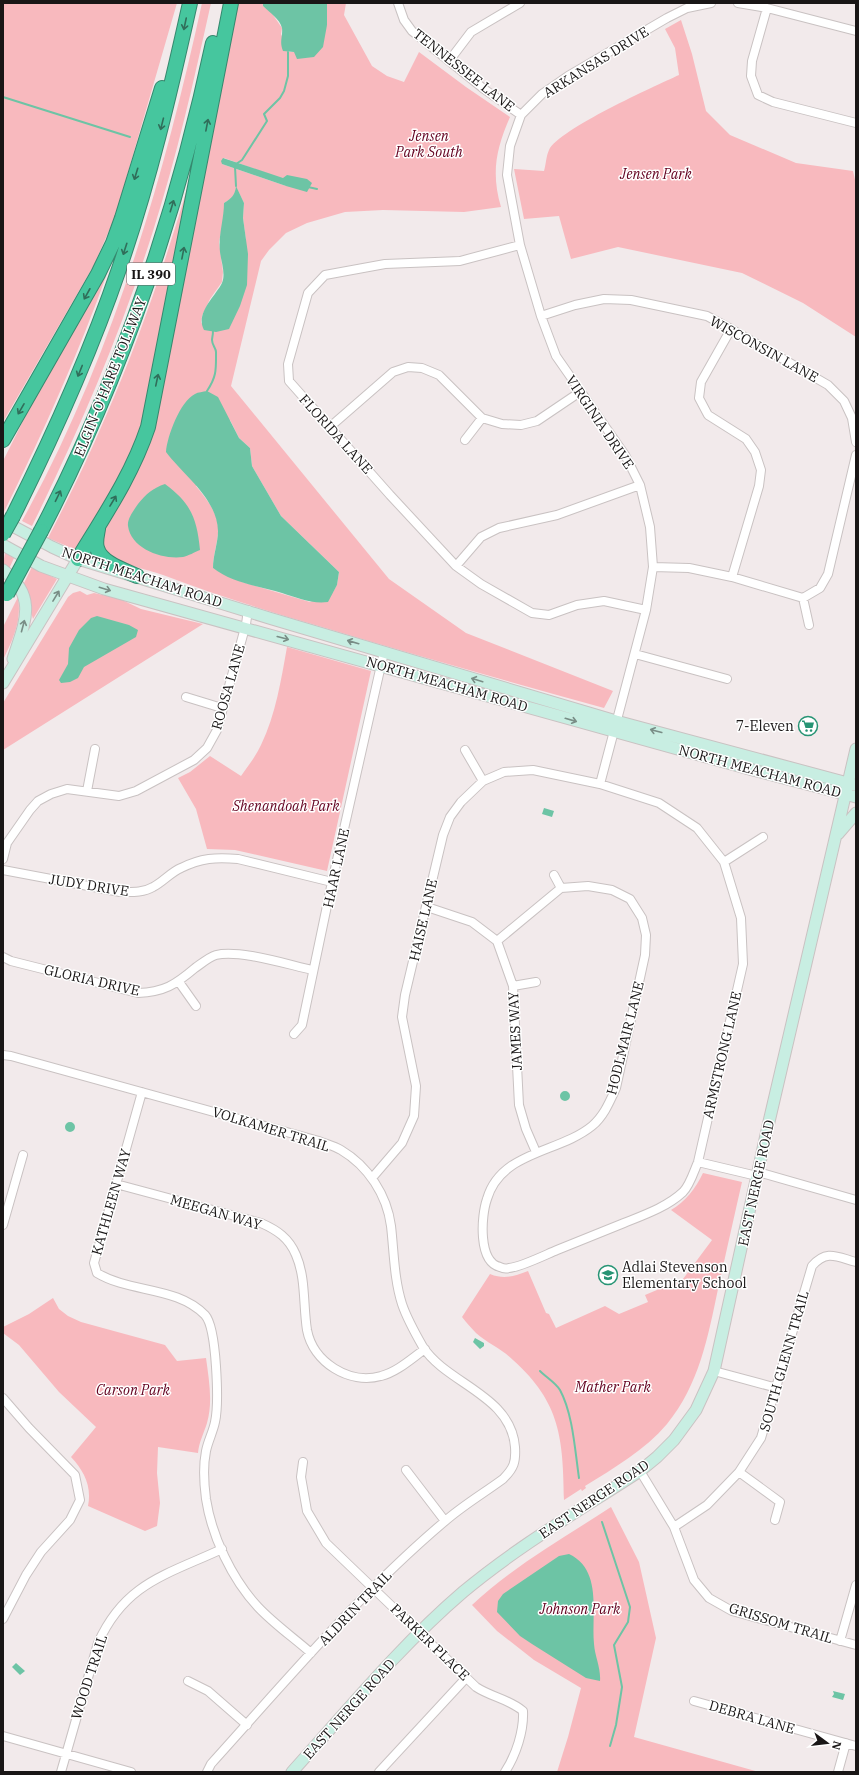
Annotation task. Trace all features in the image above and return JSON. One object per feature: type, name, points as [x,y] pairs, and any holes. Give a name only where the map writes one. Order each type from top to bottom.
[{"type":"highway","name":"IL 390","points":[[3,534],[8,519],[69,398],[119,269],[156,147],[190,3]]},
{"type":"highway","name":"ELGIN-O'HARE TOLLWAY","points":[[5,597],[41,531],[90,429],[143,295],[182,175],[222,3]]},
{"type":"highway","points":[[78,558],[99,525],[134,463],[148,427],[231,3]]},
{"type":"highway","points":[[3,440],[95,280],[112,243],[122,218],[168,69],[180,45]]},
{"type":"highway","points":[[99,525],[97,548],[101,556],[111,564],[137,576]]},
{"type":"main road","name":"NORTH MEACHAM ROAD","points":[[8,519],[52,547],[78,558],[384,652],[615,726],[851,795]]},
{"type":"main road","name":"NORTH MEACHAM ROAD","points":[[3,545],[41,566],[104,589],[381,665],[615,726],[852,784]]},
{"type":"main road","points":[[5,680],[78,558]]},
{"type":"main road","points":[[3,570],[18,583],[26,602],[26,615],[5,680]]},
{"type":"main road","name":"EAST NERGE ROAD","points":[[292,1772],[420,1632],[466,1590],[518,1550],[640,1471],[674,1440],[696,1410],[714,1371],[836,836],[851,795],[856,749]]},
{"type":"main road","points":[[836,836],[856,813]]},
{"type":"street","name":"TENNESSEE LANE","points":[[398,3],[404,20],[412,31],[520,115]]},
{"type":"street","points":[[449,61],[471,32],[520,3]]},
{"type":"street","name":"ARKANSAS DRIVE","points":[[520,245],[507,175],[510,146],[520,115],[542,94],[568,76],[667,18],[687,8],[711,3]]},
{"type":"street","points":[[738,3],[767,8],[856,31]]},
{"type":"street","points":[[767,8],[752,61],[752,76],[758,95],[773,102],[856,123]]},
{"type":"street","name":"VIRGINIA DRIVE","points":[[520,245],[541,316],[556,356],[625,456],[640,485],[650,527],[653,567],[646,610],[600,784]]},
{"type":"street","name":"FLORIDA LANE","points":[[520,245],[460,261],[385,264],[325,275],[308,293],[288,364],[289,381],[390,495],[456,566],[481,584],[532,614],[549,615],[577,605],[604,601],[646,610]]},
{"type":"street","name":"WISCONSIN LANE","points":[[541,316],[575,304],[604,299],[631,300],[706,316],[828,385],[844,401],[852,418],[856,442]]},
{"type":"street","points":[[731,329],[701,382],[699,398],[708,415],[746,439],[755,452],[761,470],[759,486],[732,577]]},
{"type":"street","points":[[330,426],[394,372],[408,367],[422,368],[439,375],[482,418],[502,424],[521,425],[537,421],[580,392]]},
{"type":"street","points":[[465,440],[482,418]]},
{"type":"street","points":[[653,567],[688,568],[732,577],[803,598],[820,588],[828,574],[856,455]]},
{"type":"street","points":[[456,566],[481,538],[499,528],[557,515],[640,485]]},
{"type":"street","points":[[803,598],[809,624]]},
{"type":"street","name":"ROOSA LANE","points":[[3,859],[7,843],[38,801],[51,794],[67,789],[87,791],[102,795],[119,796],[136,791],[194,760],[207,748],[217,730],[245,628],[248,610]]},
{"type":"street","name":"HAAR LANE","points":[[294,1034],[302,1025],[332,882],[384,652]]},
{"type":"street","points":[[635,654],[727,678]]},
{"type":"street","points":[[186,697],[222,708]]},
{"type":"street","points":[[87,791],[95,749]]},
{"type":"street","points":[[465,750],[483,781]]},
{"type":"street","name":"HAISE LANE","points":[[372,1178],[402,1143],[414,1116],[416,1086],[402,1017],[405,994],[443,835],[450,817],[461,802],[483,781],[504,772],[532,770],[600,784]]},
{"type":"street","name":"ARMSTRONG LANE","points":[[495,1266],[509,1268],[531,1261],[639,1217],[670,1202],[684,1191],[698,1162],[743,964],[741,918],[724,862],[697,828],[659,803],[600,784]]},
{"type":"street","points":[[724,862],[763,838]]},
{"type":"street","name":"JUDY DRIVE","points":[[3,870],[120,892],[138,892],[152,888],[180,868],[206,858],[223,858],[238,859],[332,882]]},
{"type":"street","points":[[427,907],[454,914],[472,922],[497,941],[561,888],[554,875]]},
{"type":"street","name":"HODLMAIR LANE","points":[[495,1266],[486,1256],[483,1213],[487,1197],[494,1184],[510,1165],[536,1152],[572,1139],[593,1126],[607,1108],[616,1088],[645,955],[646,935],[642,918],[630,899],[612,890],[588,886],[561,888]]},
{"type":"street","name":"JAMES WAY","points":[[497,941],[513,986],[519,1105],[526,1129],[536,1152]]},
{"type":"street","name":"GLORIA DRIVE","points":[[3,957],[10,961],[138,993],[152,993],[164,990],[179,982],[202,963],[216,955],[239,954],[313,970]]},
{"type":"street","points":[[179,982],[196,1006]]},
{"type":"street","points":[[513,986],[536,982]]},
{"type":"street","name":"VOLKAMER TRAIL","points":[[3,1055],[319,1141],[340,1150],[355,1160],[372,1178],[385,1200],[390,1224],[401,1303],[411,1327],[425,1350],[442,1366],[494,1405],[507,1423],[514,1442],[516,1459]]},
{"type":"street","name":"KATHLEEN WAY","points":[[142,1092],[94,1263],[97,1273],[107,1279],[176,1297],[194,1305],[207,1317],[213,1334],[218,1400],[215,1423],[206,1450],[206,1499],[212,1524],[222,1549],[237,1578],[258,1607],[311,1653]]},
{"type":"street","points":[[3,1225],[23,1155]]},
{"type":"street","points":[[698,1162],[758,1174],[856,1200]]},
{"type":"street","name":"MEEGAN WAY","points":[[116,1184],[261,1223],[275,1229],[288,1240],[296,1254],[301,1270],[307,1331],[315,1351],[328,1365],[344,1374],[361,1378],[381,1376],[398,1369],[425,1350]]},
{"type":"street","name":"SOUTH GLENN TRAIL","points":[[674,1527],[706,1505],[739,1472],[761,1438],[812,1266],[819,1258],[830,1255],[856,1262]]},
{"type":"street","points":[[714,1371],[777,1388]]},
{"type":"street","points":[[3,1398],[29,1428],[75,1475],[80,1500],[70,1520],[41,1552],[26,1575],[3,1619]]},
{"type":"street","name":"ALDRIN TRAIL","points":[[207,1772],[211,1764],[373,1587],[445,1521],[504,1479],[512,1471],[516,1459]]},
{"type":"street","name":"PARKER PLACE","points":[[303,1462],[301,1477],[307,1511],[326,1543],[466,1678],[486,1694],[514,1703],[523,1711],[523,1721],[517,1745],[505,1772]]},
{"type":"street","points":[[406,1470],[445,1521]]},
{"type":"street","name":"GRISSOM TRAIL","points":[[640,1471],[674,1527],[694,1580],[710,1598],[732,1611],[856,1645]]},
{"type":"street","points":[[739,1472],[780,1502],[775,1520]]},
{"type":"street","name":"WOOD TRAIL","points":[[61,1772],[98,1644],[105,1627],[120,1607],[134,1592],[154,1580],[222,1549]]},
{"type":"street","points":[[840,1641],[856,1585]]},
{"type":"street","points":[[379,1772],[466,1678]]},
{"type":"street","points":[[188,1682],[208,1691],[247,1725]]},
{"type":"street","name":"DEBRA LANE","points":[[694,1701],[856,1746]]},
{"type":"street","points":[[3,1736],[131,1772]]},
{"type":"street","points":[[838,1772],[846,1743]]},
{"type":"green space","points":[[3,3],[177,3],[115,217],[94,265],[3,422]]},
{"type":"green space","points":[[202,3],[211,3],[192,89],[162,203],[141,269],[83,418],[32,526],[22,521],[54,460],[82,397],[108,334],[131,269],[170,137]]},
{"type":"green space","name":"Jensen Park South","points":[[238,3],[263,3],[263,6],[271,12],[282,28],[281,34],[288,52],[294,52],[327,25],[327,3],[346,3],[344,15],[372,66],[387,76],[404,82],[419,52],[510,117],[501,140],[496,161],[496,183],[501,207],[464,212],[383,210],[345,212],[307,223],[286,233],[269,250],[261,261],[231,386],[389,579],[466,633],[613,691],[604,708],[262,609],[132,566],[110,556],[105,551],[102,545],[104,530],[124,494],[203,174]],"holes":[[[224,158],[283,179],[286,186],[222,164]],[[236,187],[244,203],[243,218],[246,240],[201,324],[202,316],[210,299],[222,282],[223,272],[219,242],[224,218],[224,203],[235,193]],[[230,420],[239,438],[250,448],[252,466],[281,516],[339,572],[337,585],[333,592],[310,602],[242,582],[213,568],[218,533],[217,520],[212,508],[196,486]]]},
{"type":"green space","name":"Jensen Park","points":[[681,20],[692,54],[706,111],[730,135],[796,163],[853,171],[856,184],[856,337],[803,303],[742,273],[618,247],[571,259],[559,216],[524,219],[514,169],[544,171],[549,150],[556,141],[570,131],[609,109],[679,75],[675,48],[665,29]]},
{"type":"green space","points":[[190,179],[142,423],[122,473],[76,550],[48,538],[92,449],[141,330],[162,270]]},
{"type":"green space","points":[[105,270],[108,271],[72,364],[32,455],[3,514],[3,461],[32,403]]},
{"type":"green space","points":[[5,553],[14,558],[9,569],[3,565]]},
{"type":"green space","points":[[32,567],[57,579],[33,619],[23,585]]},
{"type":"green space","points":[[80,591],[87,595],[94,593],[120,599],[141,609],[203,624],[3,750],[3,703],[68,597],[73,593]]},
{"type":"green space","points":[[18,597],[18,622],[3,660],[3,627]]},
{"type":"green space","name":"Shenandoah Park","points":[[287,647],[371,671],[327,871],[235,850],[207,849],[196,809],[178,778],[190,772],[210,756],[241,776],[259,749],[271,721],[283,672]]},
{"type":"green space","name":"Mather Park","points":[[703,1173],[742,1182],[706,1343],[695,1377],[678,1409],[667,1424],[649,1442],[629,1458],[585,1486],[586,1488],[582,1491],[581,1489],[564,1500],[560,1440],[550,1407],[541,1391],[529,1376],[509,1356],[476,1333],[462,1317],[490,1274],[505,1277],[514,1276],[528,1271],[546,1313],[549,1314],[556,1328],[605,1306],[619,1314],[648,1302],[645,1295],[683,1279],[712,1240],[671,1210],[690,1194]]},
{"type":"green space","name":"Carson Park","points":[[53,1298],[59,1309],[68,1316],[81,1322],[165,1345],[177,1361],[206,1358],[210,1391],[210,1407],[198,1453],[158,1447],[157,1473],[160,1503],[157,1526],[145,1531],[88,1506],[89,1492],[86,1479],[80,1468],[71,1457],[96,1427],[59,1392],[19,1345],[3,1333],[3,1327],[29,1314]]},
{"type":"green space","name":"Johnson Park","points":[[611,1507],[639,1562],[656,1638],[634,1737],[759,1772],[557,1772],[581,1688],[534,1660],[497,1631],[472,1605],[522,1565]]},
{"type":"shaded area","points":[[263,3],[327,3],[327,25],[323,47],[314,57],[297,59],[294,52],[283,51],[281,44],[281,25],[277,19],[263,6]]},
{"type":"shaded area","points":[[223,158],[283,178],[287,175],[307,179],[312,183],[307,192],[222,164],[221,161]]},
{"type":"shaded area","points":[[236,186],[244,203],[243,218],[248,254],[247,285],[240,306],[229,329],[216,332],[204,330],[202,317],[204,311],[223,279],[220,234],[224,203],[233,196]]},
{"type":"shaded area","points":[[207,391],[218,397],[239,438],[250,448],[252,466],[281,516],[339,572],[337,585],[328,602],[305,600],[246,584],[220,573],[213,568],[218,531],[212,508],[198,488],[166,452],[169,438],[179,411],[189,398],[199,392]]},
{"type":"shaded area","points":[[165,484],[187,505],[197,529],[200,550],[183,557],[166,557],[141,547],[130,534],[128,526],[131,515],[141,500],[153,489]]},
{"type":"shaded area","points":[[97,616],[129,625],[138,630],[136,637],[84,667],[78,678],[70,682],[61,683],[59,680],[68,664],[69,648],[79,630],[91,618]]},
{"type":"shaded area","points":[[544,808],[554,811],[552,817],[542,814]]},
{"type":"shaded area","points":[[565,1091],[570,1096],[565,1101],[560,1096]]},
{"type":"shaded area","points":[[68,1122],[72,1122],[75,1127],[72,1132],[68,1132],[65,1129],[65,1125]]},
{"type":"shaded area","points":[[475,1338],[484,1343],[484,1346],[480,1349],[473,1342]]},
{"type":"shaded area","points":[[569,1554],[580,1561],[587,1571],[591,1582],[594,1607],[594,1644],[600,1672],[600,1681],[586,1678],[520,1636],[497,1612],[498,1601],[503,1594],[559,1556]]},
{"type":"shaded area","points":[[16,1663],[25,1671],[20,1675],[12,1667]]},
{"type":"shaded area","points":[[833,1691],[845,1694],[843,1700],[832,1697],[834,1694]]},
{"type":"waterway","points":[[236,164],[242,160],[267,121],[264,114],[280,98],[284,91],[288,76],[288,52]]},
{"type":"waterway","points":[[3,97],[130,137]]},
{"type":"waterway","points":[[235,167],[236,186]]},
{"type":"waterway","points":[[308,187],[317,189]]},
{"type":"waterway","points":[[207,391],[213,381],[216,368],[216,351],[212,340],[213,331]]},
{"type":"waterway","points":[[540,1371],[558,1387],[568,1410],[573,1433],[579,1478]]},
{"type":"waterway","points":[[602,1522],[630,1607],[628,1622],[614,1645],[622,1687],[616,1725],[610,1746]]},
{"type":"place","name":"7-Eleven","points":[[808,726]]},
{"type":"place","name":"Adlai Stevenson Elementary School","points":[[608,1275]]}]
